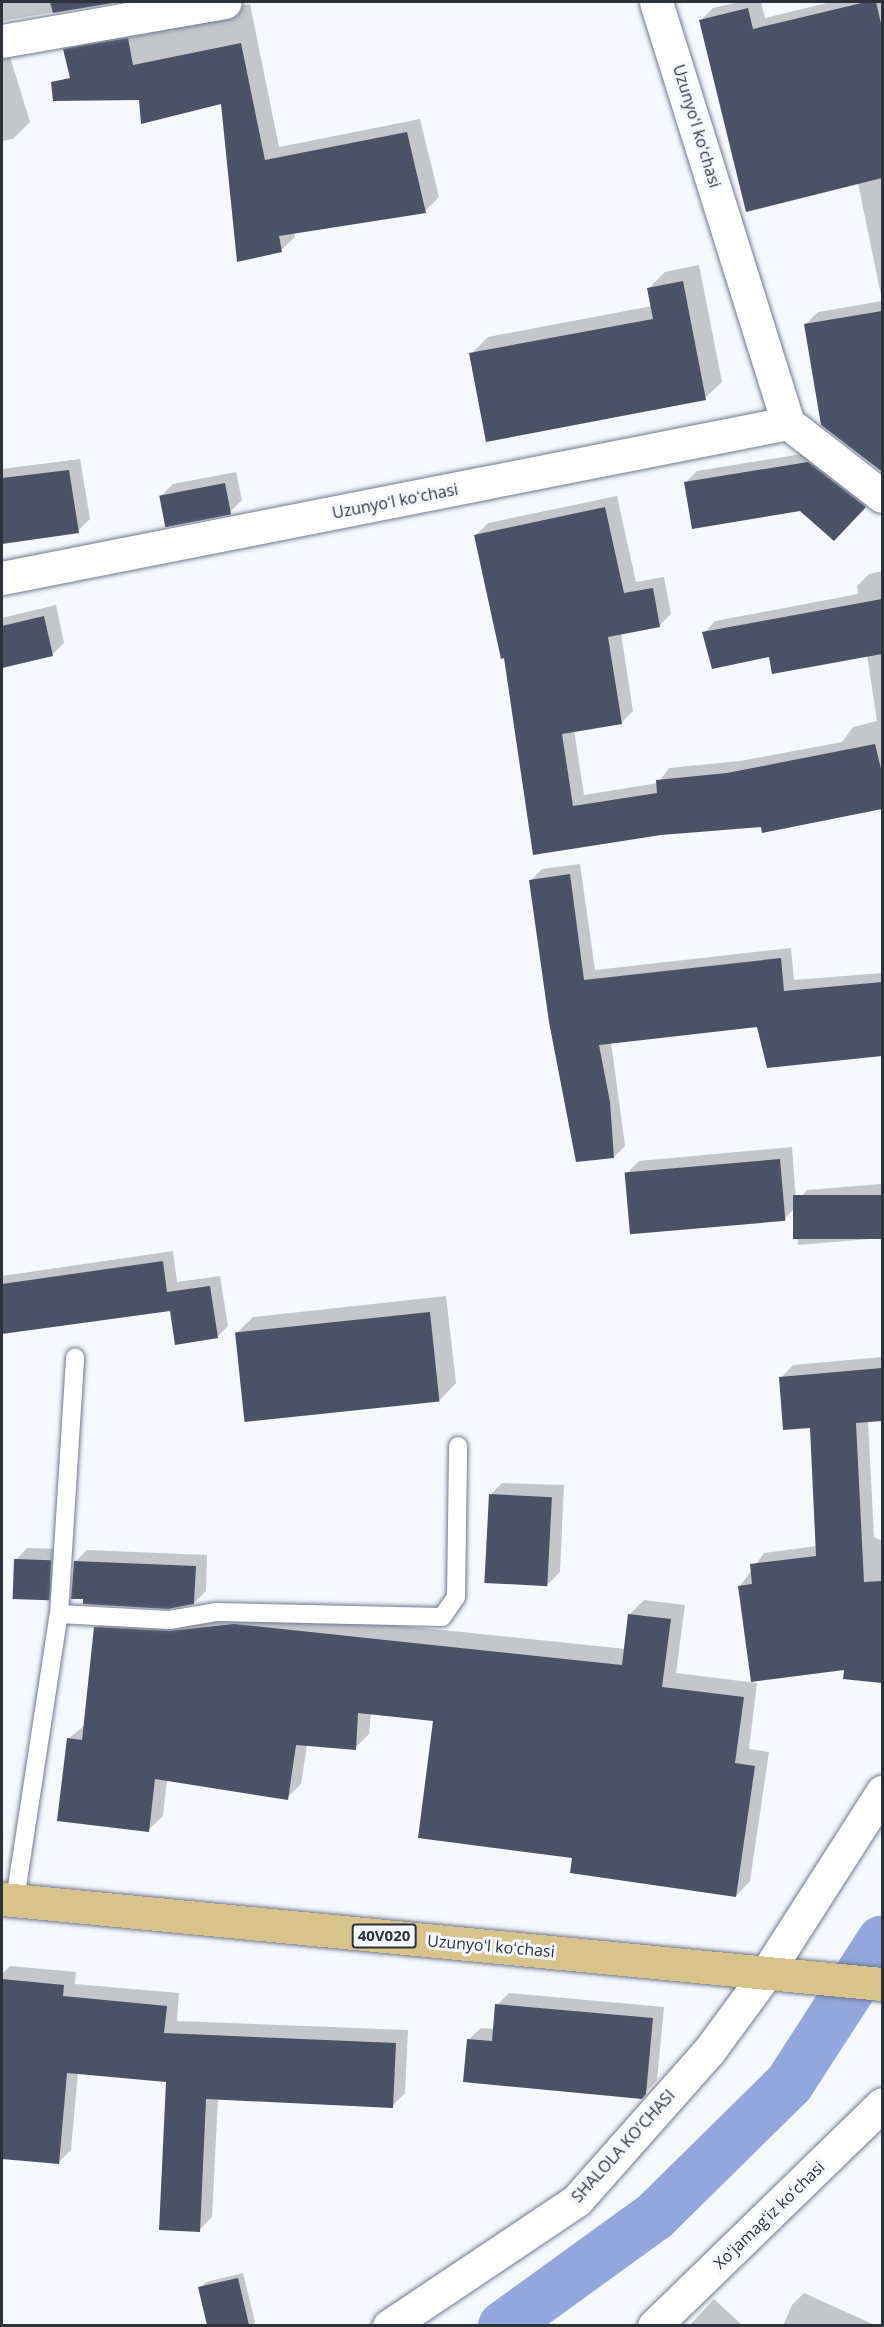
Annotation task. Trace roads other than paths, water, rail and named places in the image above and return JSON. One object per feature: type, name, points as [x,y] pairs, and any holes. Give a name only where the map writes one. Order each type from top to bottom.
[{"type":"main road","name":"Uzunyoʻl koʻchasi","points":[[8,1899],[767,1972]]},
{"type":"main road","name":"40V020","points":[[767,1972],[882,1984]]},
{"type":"street","points":[[2,41],[225,2]]},
{"type":"street","name":"Uzunyoʻl koʻchasi","points":[[2,579],[788,423],[656,2]]},
{"type":"street","points":[[788,423],[882,496]]},
{"type":"street","points":[[767,1972],[882,1792]]},
{"type":"street","name":"SHALOLA KO'CHASI","points":[[389,2325],[577,2200],[709,2051],[767,1972]]},
{"type":"street","name":"Xoʻjamagʻiz koʻchasi","points":[[654,2325],[882,2104]]},
{"type":"lane","points":[[8,1899],[59,1614],[75,1357]]},
{"type":"lane","points":[[59,1614],[169,1620],[217,1612],[442,1617],[456,1597],[458,1446]]},
{"type":"waterway","points":[[503,2326],[655,2216],[789,2084],[882,1940]]}]
